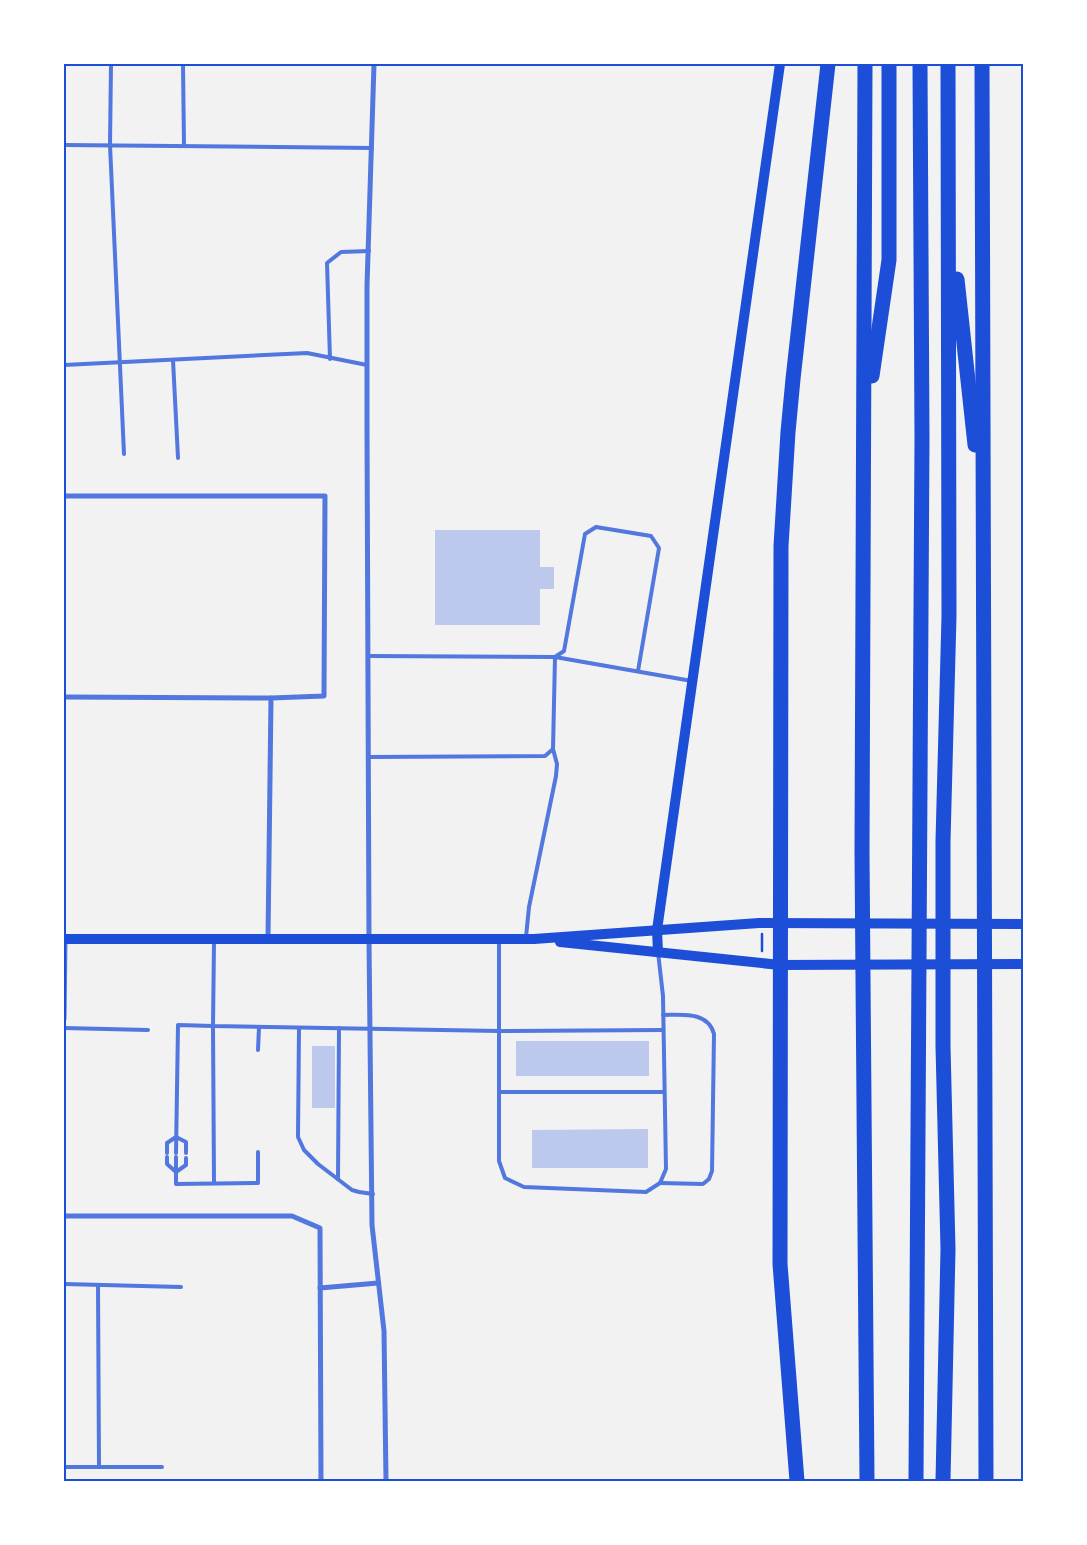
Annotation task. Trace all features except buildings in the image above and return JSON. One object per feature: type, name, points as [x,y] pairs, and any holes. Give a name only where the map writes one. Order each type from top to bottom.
[{"type":"highway","points":[[797,1481],[780,1264],[781,546],[790,414],[828,64]]},
{"type":"highway","points":[[865,64],[862,852],[867,1481]]},
{"type":"highway","points":[[864,430],[889,260],[889,64]]},
{"type":"highway","points":[[916,1481],[922,438],[920,64]]},
{"type":"highway","points":[[943,1481],[948,1250],[943,1046],[943,841],[949,616],[948,64]]},
{"type":"highway","points":[[982,64],[986,1481]]},
{"type":"highway","points":[[948,205],[984,521]]},
{"type":"main road","points":[[658,952],[657,930],[780,64]]},
{"type":"main road","points":[[64,938],[499,940],[780,922],[1023,924]]},
{"type":"main road","points":[[530,939],[780,965],[1023,964]]},
{"type":"street","points":[[374,64],[368,251],[367,364],[368,757],[372,1225],[384,1331],[386,1481]]},
{"type":"street","points":[[64,496],[325,496],[324,696],[271,698],[64,697]]},
{"type":"street","points":[[268,939],[271,698]]},
{"type":"street","points":[[64,938],[64,1019]]},
{"type":"street","points":[[64,1216],[292,1216],[320,1228],[321,1481]]},
{"type":"street","points":[[320,1288],[378,1283]]},
{"type":"lane","points":[[111,64],[110,145],[124,454]]},
{"type":"lane","points":[[183,64],[184,146]]},
{"type":"lane","points":[[64,144],[372,148]]},
{"type":"lane","points":[[330,359],[327,263],[341,252],[368,251]]},
{"type":"lane","points":[[64,365],[307,354],[367,364]]},
{"type":"lane","points":[[173,360],[178,458]]},
{"type":"lane","points":[[555,657],[564,652],[585,534],[596,527],[651,536],[659,548],[638,671]]},
{"type":"lane","points":[[368,656],[555,657],[692,681]]},
{"type":"lane","points":[[530,939],[530,907],[556,776],[557,764],[553,748],[555,657]]},
{"type":"lane","points":[[368,757],[545,756],[553,748]]},
{"type":"lane","points":[[214,939],[214,1183]]},
{"type":"lane","points":[[499,940],[499,1162],[505,1178],[524,1186],[646,1192],[660,1183],[666,1169],[663,1015],[658,952]]},
{"type":"lane","points":[[660,1183],[702,1184],[709,1179],[712,1171],[713,1122],[714,1034],[712,1026],[705,1020],[695,1016],[663,1015]]},
{"type":"lane","points":[[258,1152],[258,1183],[176,1184],[178,1025],[371,1029],[663,1030]]},
{"type":"lane","points":[[258,1050],[259,1027]]},
{"type":"lane","points":[[64,1028],[148,1030]]},
{"type":"lane","points":[[299,1028],[298,1137],[304,1150],[318,1164],[352,1190],[373,1194]]},
{"type":"lane","points":[[338,1179],[339,1028]]},
{"type":"lane","points":[[499,1092],[664,1092]]},
{"type":"lane","points":[[176,1137],[167,1143],[167,1164],[176,1172]]},
{"type":"lane","points":[[176,1137],[186,1142],[186,1165],[176,1172]]},
{"type":"lane","points":[[64,1284],[181,1287]]},
{"type":"lane","points":[[98,1285],[98,1467]]},
{"type":"lane","points":[[64,1467],[162,1467]]},
{"type":"path","points":[[762,930],[762,952]]}]
